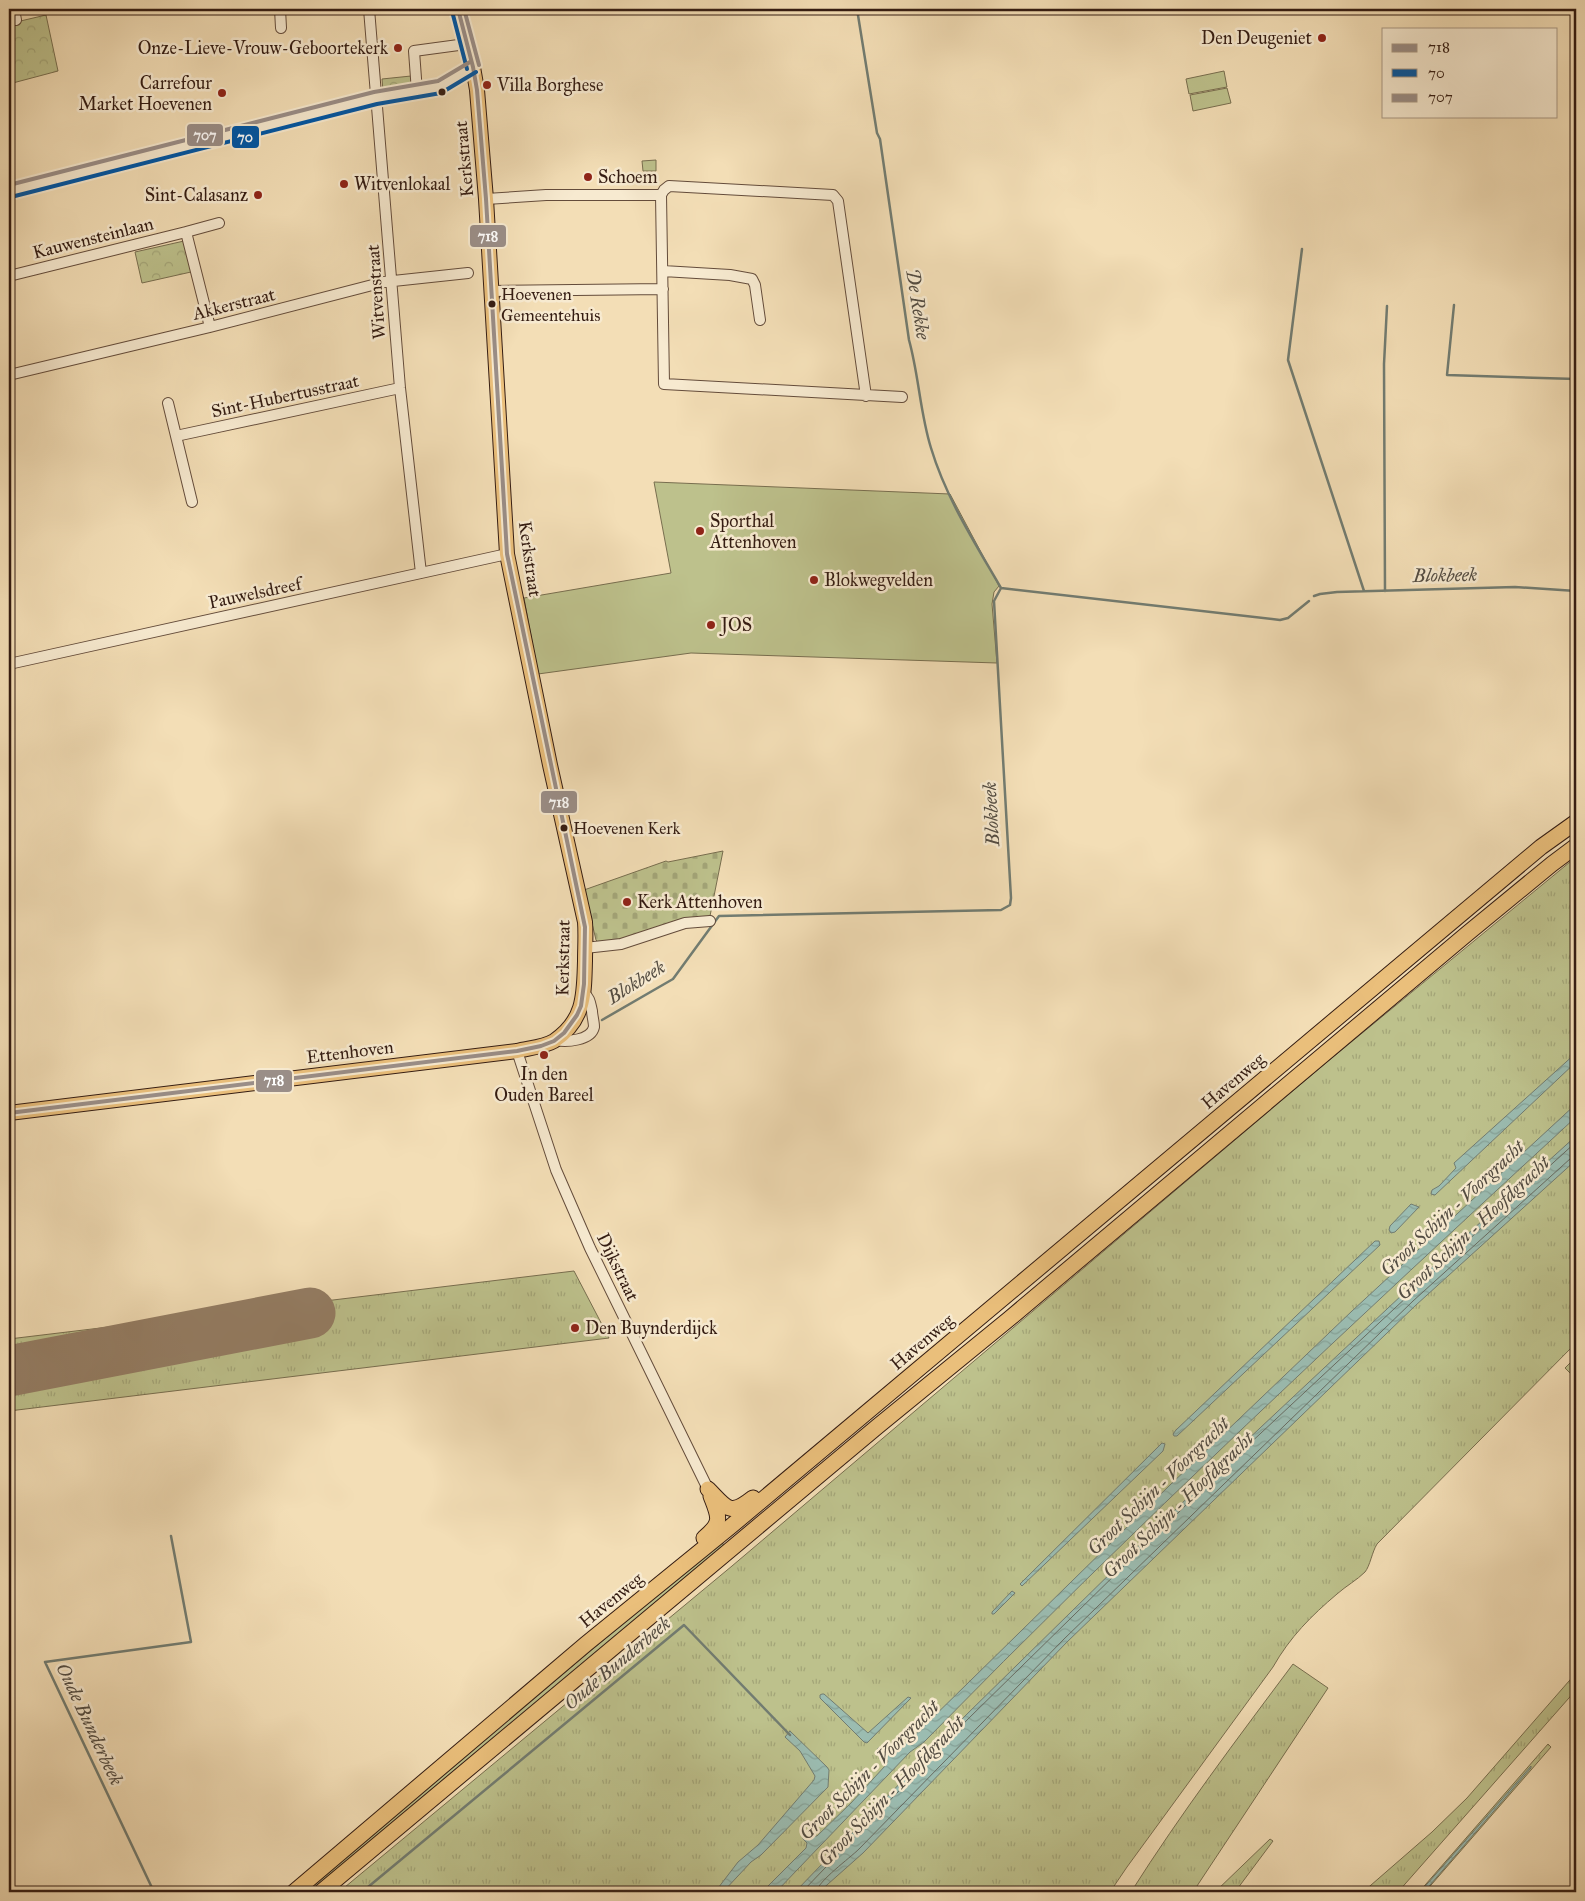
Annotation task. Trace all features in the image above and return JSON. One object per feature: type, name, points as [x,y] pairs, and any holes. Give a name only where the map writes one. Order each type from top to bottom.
[{"type":"highway","name":"Havenweg","points":[[294,1892],[586,1644],[730,1527],[1518,866],[1576,822]]},
{"type":"highway","name":"Havenweg","points":[[321,1892],[870,1432],[1009,1319],[1468,933],[1576,846]]},
{"type":"highway","points":[[708,1489],[726,1506],[733,1509],[740,1508],[852,1416],[912,1375]]},
{"type":"highway","points":[[586,1644],[638,1594],[715,1530],[719,1522],[718,1515],[708,1489]]},
{"type":"main road","name":"Kerkstraat","points":[[458,9],[477,90],[492,290],[507,554],[550,765],[585,922],[584,992],[582,1004],[576,1018],[567,1030],[555,1040]]},
{"type":"main road","name":"Ettenhoven","points":[[9,1113],[517,1051],[548,1044],[555,1040]]},
{"type":"street","points":[[14,9],[16,20]]},
{"type":"street","points":[[280,9],[281,28]]},
{"type":"street","name":"Witvenstraat","points":[[369,9],[400,388],[421,573]]},
{"type":"street","points":[[417,92],[414,52],[466,44]]},
{"type":"street","points":[[9,191],[376,98],[417,92],[440,86],[473,67]]},
{"type":"street","points":[[866,396],[836,196],[834,194],[670,186],[664,190],[661,195],[664,384],[866,396],[902,397]]},
{"type":"street","points":[[486,199],[546,195],[661,195]]},
{"type":"street","name":"Kauwensteinlaan","points":[[9,276],[219,223]]},
{"type":"street","points":[[186,232],[210,327]]},
{"type":"street","points":[[663,272],[730,275],[752,279],[755,285],[760,320]]},
{"type":"street","name":"Akkerstraat","points":[[9,375],[391,281],[468,273]]},
{"type":"street","points":[[492,290],[663,289]]},
{"type":"street","name":"Sint-Hubertusstraat","points":[[176,436],[400,388]]},
{"type":"street","points":[[168,403],[192,502]]},
{"type":"street","name":"Pauwelsdreef","points":[[9,664],[507,554]]},
{"type":"street","points":[[585,948],[620,944],[685,923],[710,920]]},
{"type":"street","name":"Ettenhoven","points":[[555,1040],[562,1042],[584,1037],[591,1032],[594,1026],[590,998],[584,992]]},
{"type":"street","name":"Dijkstraat","points":[[517,1051],[556,1170],[590,1248],[708,1489]]},
{"type":"green space","points":[[9,11],[12,23],[46,15],[58,71],[9,84]]},
{"type":"green space","points":[[1224,71],[1227,87],[1189,94],[1186,79]]},
{"type":"green space","points":[[411,76],[412,84],[410,86],[383,91],[382,79]]},
{"type":"green space","points":[[1227,88],[1231,103],[1193,111],[1190,95]]},
{"type":"green space","points":[[656,160],[656,171],[643,171],[642,161]]},
{"type":"green space","points":[[184,241],[191,272],[142,283],[135,252]]},
{"type":"green space","name":"Blokwegvelden","points":[[654,482],[950,494],[999,586],[994,592],[992,604],[997,663],[691,653],[538,674],[524,598],[671,573]]},
{"type":"green space","points":[[723,851],[710,916],[613,941],[599,943],[596,940],[584,890],[666,861]]},
{"type":"green space","points":[[1576,857],[1576,1343],[1377,1544],[1365,1572],[1327,1602],[1294,1637],[1110,1892],[339,1892],[732,1566],[1327,1062]]},
{"type":"green space","points":[[574,1271],[609,1338],[9,1411],[9,1339]]},
{"type":"green space","points":[[1576,1357],[1576,1379],[1565,1368]]},
{"type":"green space","points":[[722,1541],[724,1547],[313,1892],[302,1892]]},
{"type":"green space","points":[[1293,1664],[1328,1688],[1193,1892],[1131,1892],[1189,1805]]},
{"type":"green space","points":[[1576,1673],[1576,1690],[1398,1892],[1363,1892],[1432,1832],[1467,1798]]},
{"type":"green space","points":[[1548,1744],[1551,1747],[1425,1892],[1419,1892]]},
{"type":"green space","points":[[1270,1839],[1273,1841],[1235,1892],[1215,1892]]},
{"type":"water","points":[[1576,1053],[1576,1062],[1435,1195],[1431,1194],[1432,1190],[1439,1186],[1456,1168],[1454,1163]]},
{"type":"water","points":[[1576,1104],[1576,1117],[1328,1347],[1165,1503],[924,1742],[910,1752],[776,1892],[762,1892],[806,1848],[807,1843],[803,1836],[817,1836],[885,1766],[888,1761],[877,1749],[880,1747],[891,1756],[919,1731],[1170,1485],[1352,1311]]},
{"type":"water","points":[[1576,1136],[1576,1160],[1416,1305],[1067,1642],[863,1853],[819,1892],[795,1892],[965,1716],[1228,1458],[1451,1249]]},
{"type":"water","points":[[1411,1204],[1419,1207],[1395,1232],[1391,1233],[1389,1230],[1390,1226]]},
{"type":"water","points":[[1375,1241],[1379,1241],[1380,1245],[1177,1436],[1174,1436],[1173,1434],[1176,1430]]},
{"type":"water","points":[[1162,1443],[1165,1444],[1163,1451],[1022,1586],[1020,1584]]},
{"type":"water","points":[[1012,1591],[1015,1593],[992,1614],[992,1612]]},
{"type":"water","points":[[822,1694],[868,1733],[908,1697],[911,1698],[867,1743],[820,1698]]},
{"type":"water","points":[[790,1731],[827,1767],[829,1770],[828,1787],[723,1892],[715,1892],[738,1862],[758,1845],[814,1780],[815,1776],[800,1751],[785,1737]]},
{"type":"water","points":[[1531,1766],[1424,1892],[1420,1892]]},
{"type":"waterway","name":"De Rekke","points":[[857,9],[877,133],[880,139],[909,340],[927,435],[937,467],[953,502],[1001,588]]},
{"type":"waterway","points":[[1302,249],[1288,360],[1364,591]]},
{"type":"waterway","points":[[1454,305],[1447,375],[1576,379]]},
{"type":"waterway","points":[[1385,591],[1384,364],[1387,306]]},
{"type":"waterway","name":"Blokbeek","points":[[1314,596],[1337,592],[1515,587],[1576,591]]},
{"type":"waterway","name":"Blokbeek","points":[[602,1020],[673,979],[719,916],[1001,910],[1010,905],[994,601],[1001,588],[1280,620],[1288,618],[1309,601]]},
{"type":"waterway","name":"Oude Bunderbeek","points":[[154,1892],[45,1662],[191,1642],[171,1536]]},
{"type":"waterway","name":"Oude Bunderbeek","points":[[362,1892],[684,1625],[790,1735]]},
{"type":"runway","points":[[9,1371],[310,1313]]},
{"type":"transit line","name":"718","points":[[9,1113],[517,1051],[554,1041],[564,1033],[581,1006],[584,984],[585,927],[507,554],[486,199],[477,90],[458,9]]},
{"type":"transit line","name":"707","points":[[464,9],[479,65]]},
{"type":"transit line","name":"70","points":[[452,11],[467,69]]},
{"type":"transit line","name":"707","points":[[9,185],[374,92],[438,81],[470,62]]},
{"type":"transit line","name":"70","points":[[11,197],[377,104],[441,93],[476,72]]},
{"type":"place","name":"Den Deugeniet","points":[[1322,38]]},
{"type":"place","name":"Onze-Lieve-Vrouw-Geboortekerk","points":[[398,48]]},
{"type":"place","name":"Villa Borghese","points":[[487,85]]},
{"type":"place","name":"Carrefour Market Hoevenen","points":[[222,93]]},
{"type":"place","name":"Schoem","points":[[588,177]]},
{"type":"place","name":"Witvenlokaal","points":[[344,184]]},
{"type":"place","name":"Sint-Calasanz","points":[[258,195]]},
{"type":"place","name":"Hoevenen Gemeentehuis","points":[[492,304]]},
{"type":"place","name":"Sporthal Attenhoven","points":[[700,531]]},
{"type":"place","name":"Blokwegvelden","points":[[814,580]]},
{"type":"place","name":"JOS","points":[[711,625]]},
{"type":"place","name":"Hoevenen Kerk","points":[[564,828]]},
{"type":"place","name":"Kerk Attenhoven","points":[[627,902]]},
{"type":"place","name":"In den Ouden Bareel","points":[[544,1055]]},
{"type":"place","name":"Den Buynderdijck","points":[[575,1328]]},
{"type":"water label","name":"Groot Schijn - Voorgracht","points":[[1452,1208]]},
{"type":"water label","name":"Groot Schijn - Hoofdgracht","points":[[1473,1228]]},
{"type":"water label","name":"Groot Schijn - Voorgracht","points":[[1158,1486]]},
{"type":"water label","name":"Groot Schijn - Hoofdgracht","points":[[1178,1505]]},
{"type":"water label","name":"Groot Schijn - Voorgracht","points":[[869,1770]]},
{"type":"water label","name":"Groot Schijn - Hoofdgracht","points":[[891,1791]]}]
